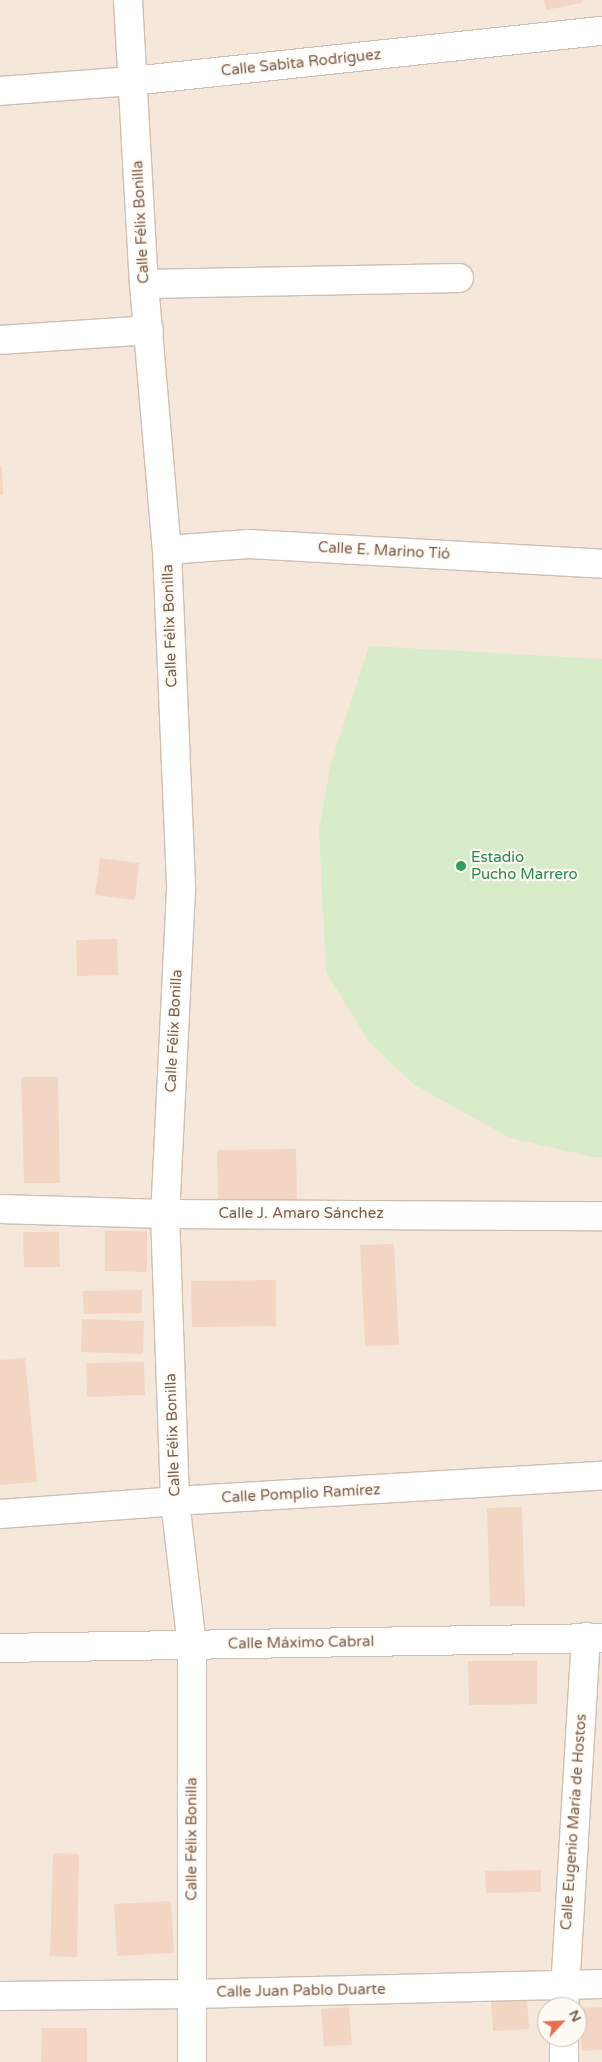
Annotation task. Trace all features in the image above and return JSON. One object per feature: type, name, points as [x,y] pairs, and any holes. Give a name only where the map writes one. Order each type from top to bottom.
[{"type":"street","name":"Calle Félix Bonilla","points":[[128,0],[144,284],[167,550],[180,890],[166,1214],[176,1501],[192,1646],[192,2062]]},
{"type":"street","name":"Calle Sabita Rodríguez","points":[[0,91],[132,81],[602,31]]},
{"type":"street","points":[[144,284],[459,278]]},
{"type":"street","points":[[0,340],[149,330]]},
{"type":"street","name":"Calle E. Marino Tió","points":[[167,550],[249,544],[602,564]]},
{"type":"street","name":"Calle J. Amaro Sánchez","points":[[0,1209],[166,1214],[602,1216]]},
{"type":"street","name":"Calle Pomplio Ramírez","points":[[0,1514],[176,1501],[602,1476]]},
{"type":"street","name":"Calle Máximo Cabral","points":[[0,1648],[192,1646],[594,1637]]},
{"type":"street","name":"Calle Eugenio María de Hostos","points":[[564,1996],[594,1637]]},
{"type":"street","name":"Calle Juan Pablo Duarte","points":[[0,1996],[192,1994],[564,1996],[602,1984]]},
{"type":"street","points":[[564,2047],[564,2062]]},
{"type":"shaded area","points":[[0,0],[602,0],[602,2062],[0,2062]]},
{"type":"green space","name":"Estadio Pucho Marrero","points":[[369,646],[602,659],[602,1157],[593,1157],[510,1138],[413,1084],[369,1042],[326,972],[319,829],[331,763]]},
{"type":"building","points":[[544,0],[582,0],[582,3],[546,10]]},
{"type":"building","points":[[0,467],[2,467],[3,495],[0,495]]},
{"type":"building","points":[[100,858],[139,863],[135,900],[95,895]]},
{"type":"building","points":[[117,939],[118,975],[77,976],[76,940]]},
{"type":"building","points":[[21,1077],[58,1077],[60,1183],[24,1183]]},
{"type":"building","points":[[296,1149],[297,1200],[218,1201],[217,1150]]},
{"type":"building","points":[[105,1231],[147,1231],[147,1272],[105,1271]]},
{"type":"building","points":[[23,1232],[59,1232],[60,1267],[24,1267]]},
{"type":"building","points":[[394,1244],[399,1345],[365,1346],[360,1245]]},
{"type":"building","points":[[276,1280],[276,1326],[192,1327],[191,1281]]},
{"type":"building","points":[[142,1290],[142,1313],[84,1314],[83,1291]]},
{"type":"building","points":[[82,1319],[144,1321],[143,1354],[81,1352]]},
{"type":"building","points":[[25,1358],[37,1482],[0,1485],[0,1360]]},
{"type":"building","points":[[144,1362],[145,1395],[87,1397],[86,1363]]},
{"type":"building","points":[[522,1507],[525,1606],[490,1606],[487,1508]]},
{"type":"building","points":[[468,1661],[537,1661],[537,1704],[469,1705]]},
{"type":"building","points":[[53,1853],[79,1854],[77,1957],[50,1956]]},
{"type":"building","points":[[541,1870],[541,1892],[486,1893],[485,1871]]},
{"type":"building","points":[[171,1901],[174,1953],[117,1956],[114,1904]]},
{"type":"building","points":[[527,2000],[529,2029],[493,2031],[491,2002]]},
{"type":"building","points":[[349,2007],[352,2045],[324,2046],[321,2009]]},
{"type":"building","points":[[602,2007],[602,2050],[582,2051],[582,2047],[587,2047],[587,2008]]},
{"type":"building","points":[[42,2028],[87,2028],[87,2062],[41,2062]]},
{"type":"place","name":"Estadio Pucho Marrero","points":[[461,866]]}]
